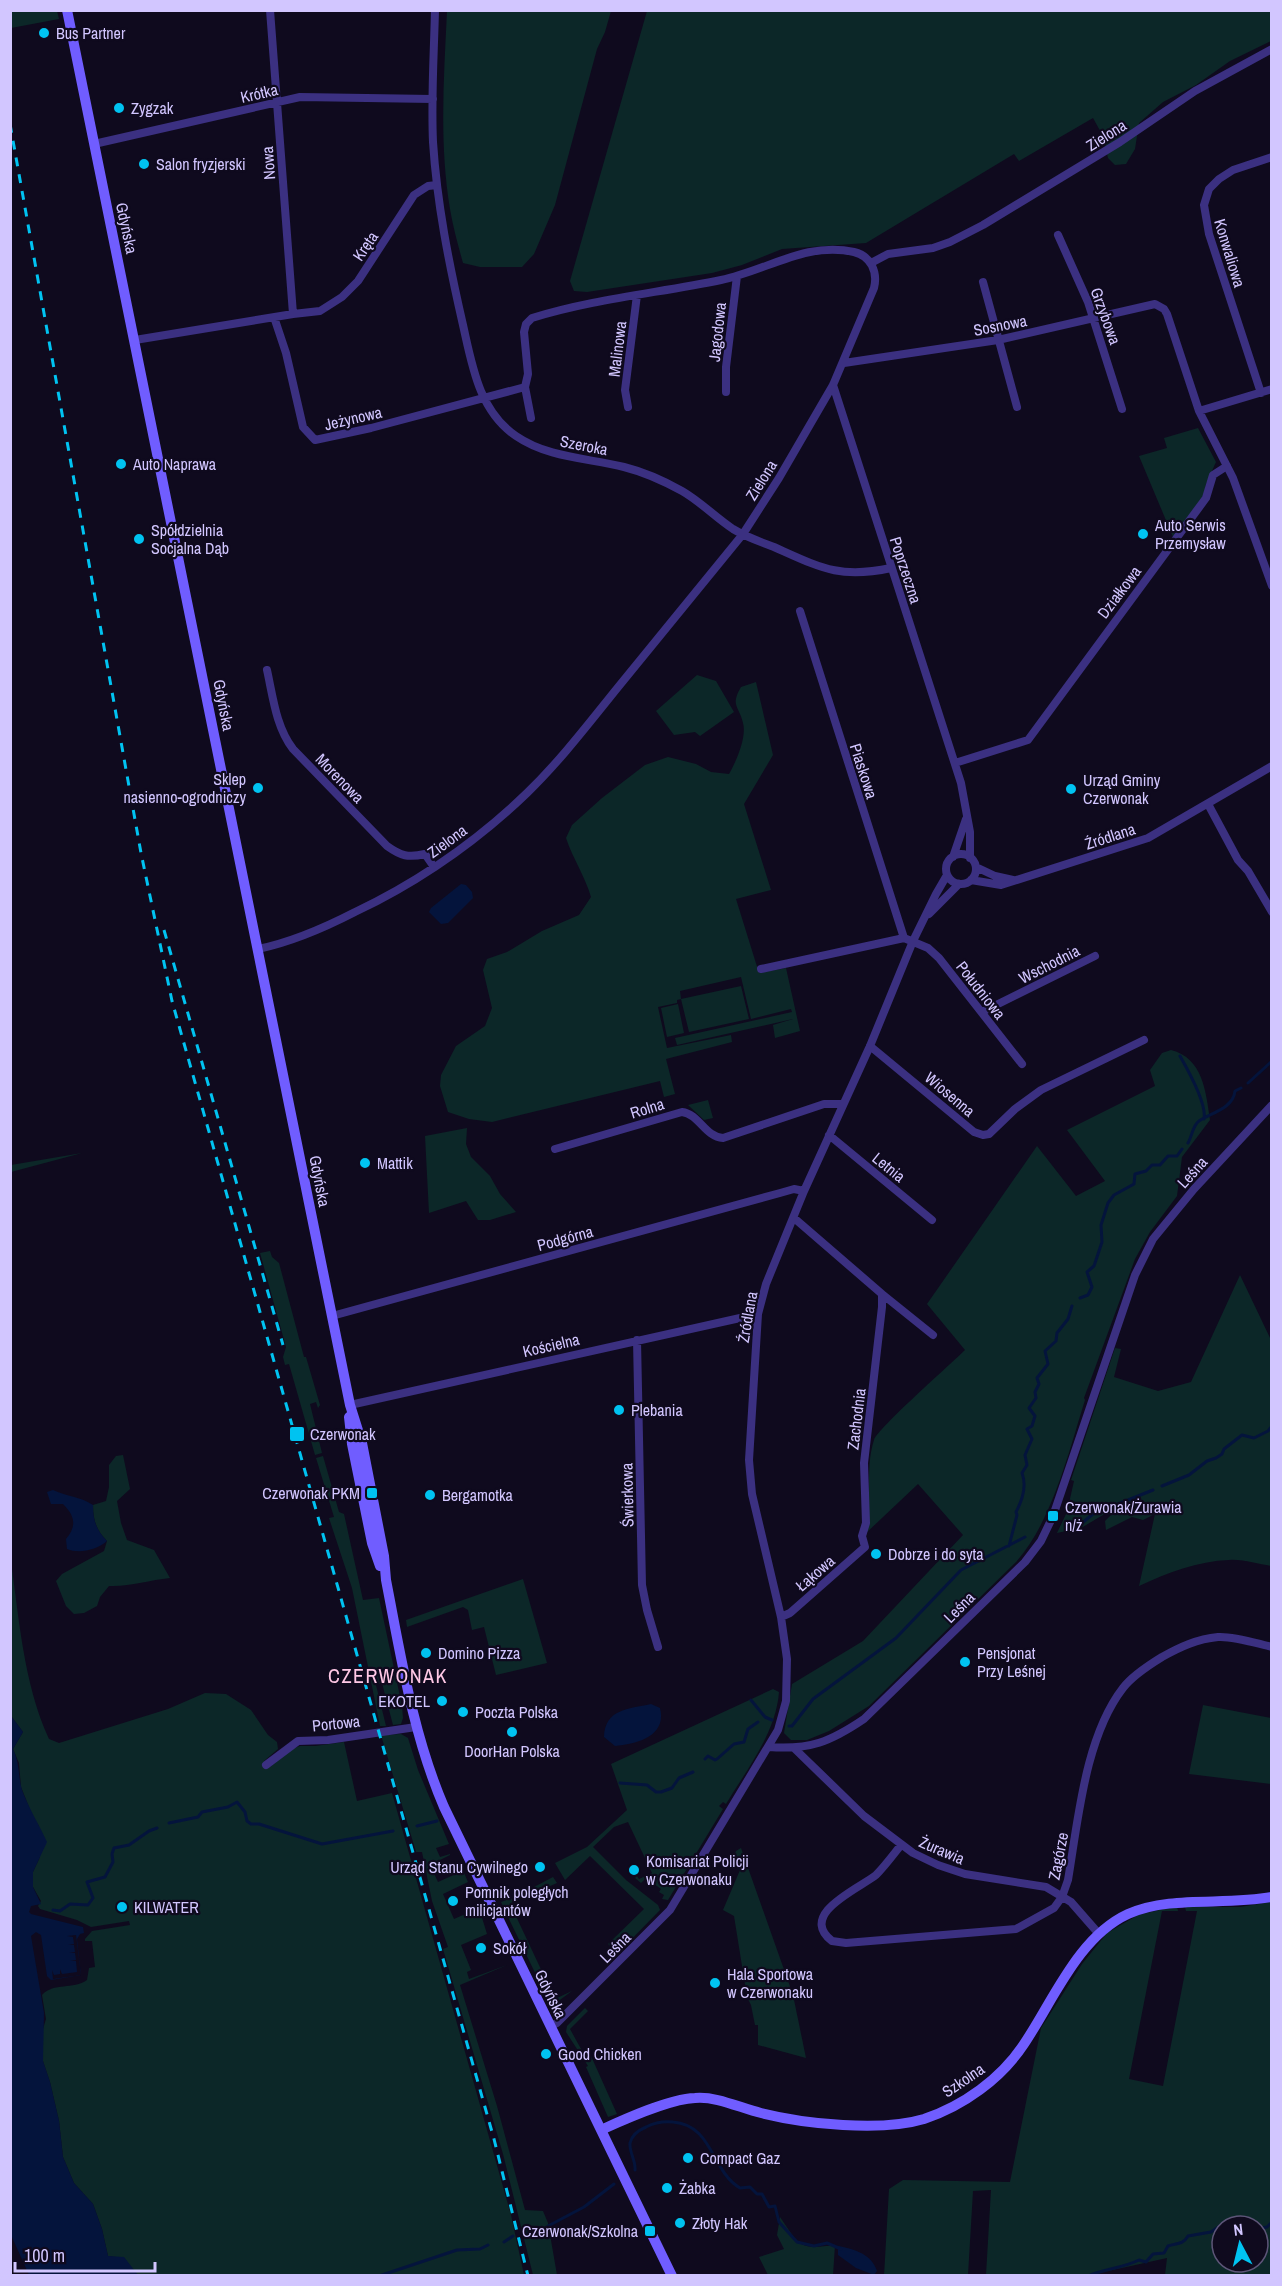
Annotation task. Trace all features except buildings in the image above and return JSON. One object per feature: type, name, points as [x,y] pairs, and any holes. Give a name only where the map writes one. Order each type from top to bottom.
[{"type":"main road","name":"Gdyńska","points":[[67,10],[350,1405],[362,1443],[384,1556],[386,1580],[416,1727],[432,1779],[444,1807],[672,2276]]},
{"type":"main road","name":"Szkolna","points":[[601,2130],[673,2103],[697,2098],[708,2098],[779,2116],[859,2125],[905,2124],[944,2111],[974,2094],[1006,2067],[1023,2046],[1070,1969],[1099,1934],[1126,1915],[1159,1904],[1225,1903],[1272,1898]]},
{"type":"street","name":"Nowa","points":[[270,10],[293,314]]},
{"type":"street","points":[[435,10],[433,138],[436,185]]},
{"type":"street","name":"Zielona","points":[[258,949],[283,943],[346,917],[390,894],[434,867],[502,816],[543,776],[743,534],[779,478],[844,363],[874,288],[875,276],[871,263],[888,254],[933,248],[983,225],[1120,142],[1195,92],[1272,49]]},
{"type":"street","name":"Krótka","points":[[94,144],[300,97],[433,99]]},
{"type":"street","name":"Konwaliowa","points":[[1262,393],[1209,234],[1204,205],[1209,189],[1219,179],[1233,170],[1272,157]]},
{"type":"street","name":"Kręta","points":[[135,340],[320,311],[342,297],[358,281],[414,195],[428,186],[436,185]]},
{"type":"street","name":"Szeroka","points":[[436,185],[454,287],[472,363],[484,399],[499,422],[515,436],[534,447],[552,453],[625,467],[644,473],[696,500],[743,534],[831,571],[855,573],[891,567]]},
{"type":"street","name":"Grzybowa","points":[[1058,235],[1093,318],[1122,409]]},
{"type":"street","points":[[531,418],[525,387],[528,374],[524,332],[526,324],[532,318],[737,276],[792,255],[822,251],[855,252],[871,263]]},
{"type":"street","name":"Jagodowa","points":[[726,392],[726,367],[737,276]]},
{"type":"street","points":[[983,282],[1017,407]]},
{"type":"street","name":"Malinowa","points":[[628,407],[625,390],[637,295]]},
{"type":"street","name":"Sosnowa","points":[[844,363],[998,340],[1146,305],[1160,306],[1164,309],[1169,321],[1199,411]]},
{"type":"street","name":"Jeżynowa","points":[[274,317],[303,428],[315,440],[325,440],[525,387]]},
{"type":"street","name":"Poprzeczna","points":[[833,386],[955,763]]},
{"type":"street","points":[[1272,389],[1199,411],[1227,466],[1272,586]]},
{"type":"street","name":"Działkowa","points":[[955,763],[1028,740],[1206,498],[1213,475],[1227,466]]},
{"type":"street","name":"Piaskowa","points":[[800,611],[904,938]]},
{"type":"street","name":"Morenowa","points":[[267,670],[280,726],[284,737],[293,749],[387,846],[403,856],[425,854],[434,867]]},
{"type":"street","points":[[955,763],[970,832],[970,858],[976,867],[995,876],[1013,880]]},
{"type":"street","name":"Źródlana","points":[[972,880],[1001,885],[1148,838],[1272,766]]},
{"type":"street","points":[[1208,804],[1238,860],[1248,871],[1272,912]]},
{"type":"street","points":[[966,819],[953,857],[947,865],[948,875],[952,881],[959,884],[972,880],[976,867]]},
{"type":"street","points":[[953,857],[962,855],[970,858]]},
{"type":"street","name":"Źródlana","points":[[769,1747],[784,1712],[788,1684],[781,1617],[749,1477],[749,1442],[758,1314],[766,1284],[804,1191],[870,1046],[914,941],[936,894],[948,875]]},
{"type":"street","name":"Źródlana","points":[[926,916],[959,884]]},
{"type":"street","points":[[761,969],[904,938],[914,941]]},
{"type":"street","name":"Południowa","points":[[914,941],[928,948],[939,958],[1022,1064]]},
{"type":"street","name":"Wschodnia","points":[[982,1012],[1095,956]]},
{"type":"street","name":"Wiosenna","points":[[870,1046],[978,1134],[983,1135],[994,1131],[1015,1109],[1041,1090],[1144,1040]]},
{"type":"street","name":"Rolna","points":[[555,1149],[682,1112],[689,1114],[711,1134],[723,1138],[824,1104],[843,1104]]},
{"type":"street","name":"Leśna","points":[[550,2026],[557,2023],[670,1910],[769,1747],[795,1749],[822,1742],[864,1719],[1025,1562],[1053,1516],[1135,1275],[1153,1239],[1194,1189],[1272,1105]]},
{"type":"street","name":"Letnia","points":[[829,1135],[932,1220]]},
{"type":"street","name":"Podgórna","points":[[332,1316],[794,1189],[804,1191]]},
{"type":"street","points":[[794,1218],[933,1335]]},
{"type":"street","name":"Zachodnia","points":[[865,1546],[862,1536],[866,1511],[863,1488],[864,1463],[882,1294]]},
{"type":"street","name":"Kościelna","points":[[350,1405],[758,1314]]},
{"type":"street","name":"Świerkowa","points":[[636,1340],[642,1585],[658,1647]]},
{"type":"street","name":"Łąkowa","points":[[781,1617],[790,1613],[865,1546]]},
{"type":"street","name":"Zagórze","points":[[901,1845],[876,1874],[838,1899],[827,1910],[824,1917],[824,1930],[832,1941],[846,1943],[1016,1929],[1046,1914],[1062,1897],[1068,1880],[1088,1766],[1112,1705],[1124,1687],[1156,1660],[1197,1640],[1220,1637],[1272,1647]]},
{"type":"street","name":"Portowa","points":[[266,1765],[298,1741],[328,1740],[416,1727]]},
{"type":"street","name":"Żurawia","points":[[795,1749],[864,1816],[901,1845],[924,1859],[951,1870],[979,1877],[1038,1885],[1062,1897],[1078,1910],[1099,1934]]},
{"type":"green space","points":[[11,10],[57,11],[59,19],[11,28]]},
{"type":"green space","points":[[447,11],[611,11],[597,49],[555,205],[534,254],[522,267],[480,267],[463,263],[450,209],[444,160],[443,110]]},
{"type":"green space","points":[[647,11],[1271,11],[1271,41],[1230,61],[1196,85],[1163,102],[1139,123],[1135,149],[1126,164],[1115,165],[1108,158],[1103,136],[1093,118],[1019,161],[1014,154],[866,243],[782,249],[742,265],[712,273],[587,292],[574,291],[570,281]]},
{"type":"green space","points":[[1198,428],[1216,462],[1206,484],[1204,495],[1173,537],[1139,456],[1167,448],[1164,438]]},
{"type":"green space","points":[[697,675],[716,681],[734,712],[700,736],[695,732],[674,735],[656,711]]},
{"type":"green space","points":[[756,682],[773,755],[744,804],[771,890],[736,899],[759,973],[786,968],[800,1031],[775,1038],[773,1025],[793,1019],[677,1045],[675,1038],[792,1012],[791,1009],[751,1019],[741,977],[680,991],[681,999],[677,1000],[677,1003],[658,1007],[667,1048],[731,1035],[732,1042],[666,1059],[675,1094],[664,1097],[660,1081],[492,1122],[469,1119],[448,1112],[440,1086],[441,1075],[456,1046],[485,1026],[492,1008],[483,970],[487,959],[507,952],[542,931],[579,915],[591,897],[566,838],[572,825],[602,798],[645,765],[668,757],[696,764],[711,772],[729,774],[738,756],[744,729],[736,706],[736,698],[741,687]]},
{"type":"green space","points":[[741,986],[749,1019],[689,1032],[681,999]]},
{"type":"green space","points":[[678,1004],[684,1033],[667,1037],[661,1008]]},
{"type":"green space","points":[[1171,1050],[1182,1054],[1196,1068],[1207,1098],[1210,1120],[1182,1157],[1177,1196],[1150,1232],[1135,1259],[1084,1398],[1066,1463],[1040,1527],[1016,1562],[869,1706],[829,1731],[807,1740],[791,1740],[784,1733],[792,1684],[863,1641],[963,1535],[918,1484],[864,1535],[874,1440],[901,1410],[965,1350],[927,1304],[1037,1146],[1076,1196],[1105,1181],[1067,1130],[1155,1086],[1150,1070],[1162,1053]]},
{"type":"green space","points":[[708,1100],[713,1118],[704,1120],[688,1105]]},
{"type":"green space","points":[[467,1128],[466,1144],[471,1157],[490,1176],[500,1194],[516,1212],[490,1220],[478,1220],[466,1201],[429,1213],[425,1136]]},
{"type":"green space","points":[[82,1153],[11,1172],[11,1165]]},
{"type":"green space","points":[[270,1251],[272,1257],[279,1263],[304,1357],[306,1357],[320,1405],[318,1408],[316,1402],[310,1404],[322,1453],[315,1455],[289,1364],[285,1365],[283,1357],[286,1347],[260,1253]]},
{"type":"green space","points":[[1240,1275],[1271,1340],[1271,1566],[1240,1560],[1217,1561],[1183,1568],[1139,1586],[1155,1514],[1143,1520],[1132,1517],[1106,1530],[1105,1521],[1116,1510],[1108,1512],[1081,1528],[1081,1518],[1073,1521],[1071,1530],[1057,1533],[1067,1512],[1074,1481],[1071,1480],[1115,1348],[1121,1349],[1114,1377],[1158,1391],[1191,1382]]},
{"type":"green space","points":[[123,1455],[130,1489],[117,1501],[127,1540],[154,1550],[170,1578],[109,1586],[100,1597],[97,1606],[84,1613],[74,1614],[66,1606],[56,1581],[62,1574],[104,1551],[107,1541],[96,1524],[93,1505],[106,1501],[109,1487],[109,1465],[116,1456]]},
{"type":"green space","points":[[323,1456],[339,1512],[344,1514],[363,1600],[379,1598],[402,1706],[401,1724],[393,1725],[382,1683],[376,1685],[386,1726],[380,1726],[352,1588],[329,1518],[334,1517],[316,1458]]},
{"type":"green space","points":[[10,1555],[28,1672],[33,1695],[49,1739],[59,1743],[168,1709],[205,1693],[226,1694],[251,1710],[268,1735],[277,1742],[278,1749],[264,1761],[270,1767],[292,1749],[300,1746],[344,1742],[357,1801],[392,1793],[511,2215],[524,2275],[138,2276],[124,2258],[108,2256],[93,2204],[74,2183],[63,2157],[59,2121],[43,2061],[43,2029],[46,2019],[42,1995],[58,1987],[76,1985],[87,1980],[89,1968],[95,1967],[92,1941],[85,1941],[92,1931],[130,1925],[129,1921],[91,1927],[77,1920],[40,1909],[38,1906],[41,1901],[33,1887],[33,1872],[40,1857],[39,1826],[21,1787],[19,1763],[13,1749],[23,1732],[11,1716]]},
{"type":"green space","points":[[523,1579],[547,1663],[496,1675],[484,1627],[472,1630],[468,1610],[463,1607],[407,1627],[406,1620]]},
{"type":"green space","points":[[773,1689],[779,1692],[777,1707],[766,1736],[726,1804],[723,1802],[719,1806],[723,1809],[668,1900],[662,1899],[664,1895],[659,1892],[661,1889],[646,1878],[641,1883],[635,1878],[637,1876],[639,1879],[652,1873],[628,1822],[614,1827],[593,1847],[626,1880],[658,1905],[660,1910],[618,1953],[608,1944],[644,1909],[590,1856],[565,1880],[555,1863],[587,1847],[627,1810],[611,1764]]},
{"type":"green space","points":[[1203,1705],[1271,1718],[1271,1784],[1189,1774]]},
{"type":"green space","points":[[401,1734],[408,1738],[418,1770],[449,1844],[436,1848],[440,1857],[450,1855],[430,1865],[438,1882],[458,1873],[456,1868],[461,1866],[468,1882],[443,1894],[454,1919],[479,1908],[487,1934],[461,1945],[471,1970],[467,1972],[469,1979],[507,1965],[460,1985],[497,2106],[525,2210],[543,2211],[548,2223],[557,2275],[533,2275],[503,2154],[443,1949],[448,1947],[432,1901],[422,1852],[416,1852],[381,1735]]},
{"type":"green space","points":[[741,1848],[793,1995],[806,2058],[758,2045],[758,2025],[755,2025],[747,1997],[734,1916],[723,1910],[740,1870],[731,1865],[736,1851]]},
{"type":"green space","points":[[553,1877],[557,1883],[511,1903],[513,1910],[506,1913],[501,1902]]},
{"type":"green space","points":[[1271,1902],[1271,2275],[1165,2275],[1167,2258],[1090,2275],[986,2275],[991,2190],[973,2191],[968,2275],[884,2276],[889,2189],[903,2180],[1010,2182],[1041,2028],[1082,1964],[1107,1933],[1138,1915],[1177,1906],[1178,1911],[1162,1911],[1129,2079],[1163,2086],[1197,1911],[1186,1911],[1185,1907],[1240,1907]]},
{"type":"green space","points":[[514,1912],[546,1980],[540,1983],[507,1915]]},
{"type":"green space","points":[[547,1983],[557,1998],[572,1991],[553,2005],[541,1986]]},
{"type":"green space","points":[[585,2008],[588,2011],[570,2029],[586,2058],[591,2056],[617,2114],[608,2117],[586,2067],[588,2066],[566,2032],[567,2026]]},
{"type":"green space","points":[[780,2217],[801,2244],[814,2247],[835,2245],[833,2275],[768,2275],[759,2257],[784,2249],[777,2235]]},
{"type":"water","points":[[461,884],[466,885],[472,892],[473,898],[448,923],[441,924],[429,912],[431,908]]},
{"type":"water","points":[[53,1490],[93,1505],[96,1524],[107,1541],[88,1550],[67,1549],[66,1539],[72,1530],[73,1521],[63,1504],[51,1504],[47,1492]]},
{"type":"water","points":[[10,1699],[11,1716],[23,1732],[13,1749],[22,1790],[47,1842],[33,1872],[33,1887],[41,1904],[31,1906],[29,1912],[83,1927],[84,1933],[80,1934],[77,1939],[81,1975],[51,1980],[47,1976],[41,1935],[36,1932],[31,1936],[44,2013],[43,2061],[59,2121],[63,2157],[74,2183],[93,2204],[108,2256],[124,2257],[138,2275],[29,2275],[11,2235]]},
{"type":"water","points":[[651,1704],[660,1708],[661,1718],[655,1732],[649,1737],[615,1746],[604,1737],[605,1728],[613,1716],[626,1709]]},
{"type":"water","points":[[838,2246],[867,2256],[877,2271],[874,2275],[856,2268],[838,2255]]},
{"type":"pier","points":[[76,1935],[81,1975],[53,1979],[52,1970],[54,1975],[60,1974],[60,1969],[62,1974],[77,1972],[76,1961],[70,1961],[76,1960],[75,1953],[69,1953],[75,1952],[74,1945],[68,1945],[74,1944],[73,1937],[67,1936]]},
{"type":"waterway","points":[[1180,1056],[1200,1096],[1204,1119]]},
{"type":"waterway","points":[[1248,1083],[1272,1061]]},
{"type":"waterway","points":[[1188,1143],[1197,1123],[1226,1106],[1235,1091],[1241,1088]]},
{"type":"waterway","points":[[1080,1298],[1088,1295],[1092,1287],[1087,1272],[1094,1266],[1102,1242],[1101,1225],[1108,1203],[1114,1195],[1134,1184],[1135,1174],[1146,1171],[1152,1165],[1160,1165],[1168,1156],[1177,1156],[1182,1149]]},
{"type":"waterway","points":[[1009,1546],[1016,1512],[1024,1492],[1022,1473],[1027,1465],[1025,1455],[1032,1439],[1027,1429],[1032,1426],[1035,1416],[1029,1408],[1036,1398],[1035,1392],[1039,1384],[1037,1378],[1048,1364],[1045,1351],[1056,1341],[1057,1333],[1068,1319],[1072,1306]]},
{"type":"waterway","points":[[1162,1486],[1189,1475],[1207,1461],[1216,1458],[1242,1435],[1254,1438],[1268,1431],[1272,1426]]},
{"type":"waterway","points":[[1082,1523],[1093,1514],[1153,1490]]},
{"type":"waterway","points":[[1067,1528],[1073,1525]]},
{"type":"waterway","points":[[789,1726],[792,1726],[813,1699],[896,1638],[961,1570],[1025,1537]]},
{"type":"waterway","points":[[751,1700],[765,1717],[772,1720]]},
{"type":"waterway","points":[[705,1759],[708,1756],[715,1760],[734,1744],[744,1742],[748,1729],[758,1722]]},
{"type":"waterway","points":[[620,1783],[647,1785],[656,1792],[661,1792],[672,1788],[679,1778],[693,1772]]},
{"type":"waterway","points":[[169,1823],[198,1817],[202,1812],[228,1807],[237,1802],[251,1824],[259,1824],[322,1844],[393,1831]]},
{"type":"waterway","points":[[417,1826],[437,1821]]},
{"type":"waterway","points":[[53,1910],[60,1911],[70,1904],[88,1905],[93,1898],[87,1882],[105,1877],[113,1862],[114,1848],[129,1845],[157,1828]]},
{"type":"waterway","points":[[635,2170],[630,2143],[636,2133],[660,2122],[686,2125],[704,2140],[730,2180],[740,2188],[750,2187],[757,2194],[762,2194],[769,2207],[775,2206],[779,2222],[797,2242],[814,2246],[827,2243],[841,2249]]},
{"type":"waterway","points":[[548,2226],[584,2207],[614,2184]]},
{"type":"waterway","points":[[526,2234],[535,2230]]},
{"type":"waterway","points":[[1088,2276],[1139,2260],[1146,2262],[1153,2254],[1164,2253],[1168,2246],[1182,2242],[1188,2236],[1210,2232]]},
{"type":"waterway","points":[[504,2242],[513,2236]]},
{"type":"waterway","points":[[379,2276],[457,2250],[480,2249],[488,2245]]},
{"type":"railway","points":[[10,124],[141,853],[172,1001],[494,2139],[528,2276]]},
{"type":"railway","points":[[164,930],[283,1345]]},
{"type":"place","name":"Bus Partner","points":[[44,33]]},
{"type":"place","name":"Zygzak","points":[[119,108]]},
{"type":"place","name":"Salon fryzjerski","points":[[144,164]]},
{"type":"place","name":"Auto Naprawa","points":[[121,464]]},
{"type":"place","name":"Auto Serwis Przemysław","points":[[1143,534]]},
{"type":"place","name":"Spółdzielnia Socjalna Dąb","points":[[139,539]]},
{"type":"place","name":"Sklep nasienno-ogrodniczy","points":[[258,788]]},
{"type":"place","name":"Urząd Gminy Czerwonak","points":[[1071,789]]},
{"type":"place","name":"Mattik","points":[[365,1163]]},
{"type":"place","name":"Plebania","points":[[619,1410]]},
{"type":"place","name":"Czerwonak","points":[[297,1434]]},
{"type":"place","name":"Czerwonak PKM","points":[[372,1493]]},
{"type":"place","name":"Bergamotka","points":[[430,1495]]},
{"type":"place","name":"Czerwonak/Żurawia n/ż","points":[[1053,1516]]},
{"type":"place","name":"Dobrze i do syta","points":[[876,1554]]},
{"type":"place","name":"Domino Pizza","points":[[426,1653]]},
{"type":"place","name":"Pensjonat Przy Leśnej","points":[[965,1662]]},
{"type":"place","name":"EKOTEL","points":[[442,1701]]},
{"type":"place","name":"Poczta Polska","points":[[463,1712]]},
{"type":"place","name":"DoorHan Polska","points":[[512,1732]]},
{"type":"place","name":"Urząd Stanu Cywilnego","points":[[540,1867]]},
{"type":"place","name":"Komisariat Policji w Czerwonaku","points":[[634,1870]]},
{"type":"place","name":"Pomnik poległych milicjantów","points":[[453,1901]]},
{"type":"place","name":"KILWATER","points":[[122,1907]]},
{"type":"place","name":"Sokół","points":[[481,1948]]},
{"type":"place","name":"Hala Sportowa w Czerwonaku","points":[[715,1983]]},
{"type":"place","name":"Good Chicken","points":[[546,2054]]},
{"type":"place","name":"Compact Gaz","points":[[688,2158]]},
{"type":"place","name":"Żabka","points":[[667,2188]]},
{"type":"place","name":"Złoty Hak","points":[[680,2223]]},
{"type":"place","name":"Czerwonak/Szkolna","points":[[650,2231]]},
{"type":"district","name":"CZERWONAK","points":[[388,1676]]}]
